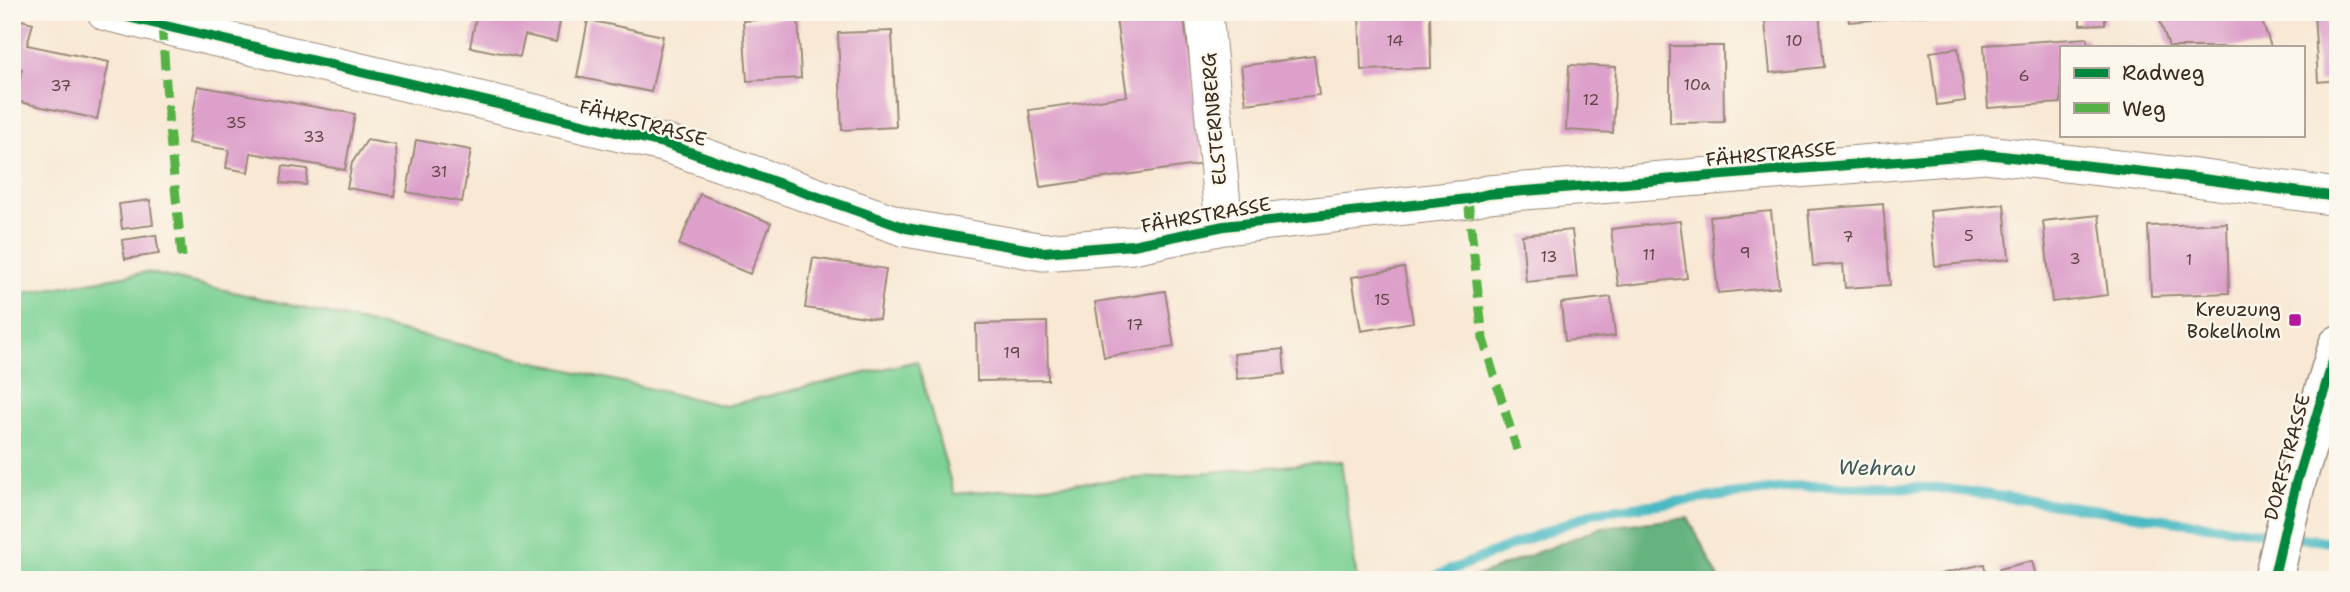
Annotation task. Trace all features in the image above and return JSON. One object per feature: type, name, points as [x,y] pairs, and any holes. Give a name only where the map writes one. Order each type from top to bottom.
[{"type":"main road","name":"DORFSTRASSE","points":[[2273,580],[2296,483],[2338,345]]},
{"type":"street","name":"FÄHRSTRASSE","points":[[106,12],[162,18],[667,144],[906,228],[1044,252],[1133,245],[1224,226],[1468,199],[1488,194],[1985,154],[2338,197]]},
{"type":"street","name":"ELSTERNBERG","points":[[1204,12],[1224,226]]},
{"type":"green space","points":[[147,272],[725,406],[917,361],[954,494],[1341,461],[1357,580],[12,580],[12,295]]},
{"type":"green space","points":[[1688,518],[1720,580],[1467,580],[1602,527]]},
{"type":"building","points":[[477,12],[562,12],[556,42],[525,35],[520,57],[470,47]]},
{"type":"building","points":[[1115,12],[1183,12],[1204,164],[1040,187],[1029,110],[1127,96]]},
{"type":"building","points":[[1359,12],[1430,12],[1431,68],[1361,70]]},
{"type":"building","points":[[1764,12],[1819,12],[1824,67],[1770,73]]},
{"type":"building","points":[[1848,12],[1932,12],[1932,15],[1849,22]]},
{"type":"building","points":[[2080,12],[2105,12],[2105,24],[2080,25]]},
{"type":"building","points":[[2175,12],[2259,12],[2271,46],[2169,46],[2159,18]]},
{"type":"building","points":[[2314,12],[2338,12],[2338,80],[2318,82]]},
{"type":"building","points":[[798,17],[801,78],[747,81],[743,21]]},
{"type":"building","points":[[14,18],[33,23],[27,45],[109,62],[97,119],[15,101],[22,69],[12,66]]},
{"type":"building","points":[[588,20],[663,36],[651,92],[577,77]]},
{"type":"building","points":[[892,31],[896,127],[842,130],[838,33]]},
{"type":"building","points":[[2087,38],[2088,46],[2060,46],[2060,103],[1988,108],[1984,45]]},
{"type":"building","points":[[1670,46],[1723,46],[1724,122],[1670,123]]},
{"type":"building","points":[[1958,48],[1965,101],[1937,105],[1930,52]]},
{"type":"building","points":[[1314,56],[1319,95],[1246,104],[1241,66]]},
{"type":"building","points":[[1569,65],[1616,67],[1613,133],[1566,130]]},
{"type":"building","points":[[198,86],[355,114],[345,170],[251,153],[248,172],[226,168],[229,150],[188,143]]},
{"type":"building","points":[[367,140],[396,145],[397,176],[394,196],[347,188],[352,163]]},
{"type":"building","points":[[416,140],[471,150],[462,202],[407,192]]},
{"type":"building","points":[[283,166],[308,169],[306,185],[281,183]]},
{"type":"building","points":[[700,194],[771,223],[750,274],[679,245]]},
{"type":"building","points":[[150,200],[153,225],[122,229],[119,204]]},
{"type":"building","points":[[1883,204],[1890,285],[1845,288],[1843,264],[1813,266],[1808,210]]},
{"type":"building","points":[[2004,204],[2009,259],[1935,266],[1930,211]]},
{"type":"building","points":[[1771,211],[1779,287],[1718,293],[1710,217]]},
{"type":"building","points":[[2099,215],[2108,295],[2052,302],[2043,221]]},
{"type":"building","points":[[1680,221],[1687,278],[1618,286],[1611,229]]},
{"type":"building","points":[[2227,223],[2229,293],[2151,296],[2148,226]]},
{"type":"building","points":[[1572,230],[1577,277],[1526,282],[1522,235]]},
{"type":"building","points":[[156,235],[159,254],[125,259],[122,240]]},
{"type":"building","points":[[813,258],[886,269],[879,319],[805,308]]},
{"type":"building","points":[[1404,268],[1413,322],[1361,331],[1352,277]]},
{"type":"building","points":[[1165,291],[1174,347],[1104,357],[1095,302]]},
{"type":"building","points":[[1611,297],[1615,336],[1565,341],[1561,303]]},
{"type":"building","points":[[1047,322],[1048,380],[977,381],[976,324]]},
{"type":"building","points":[[1283,349],[1285,374],[1237,379],[1234,354]]},
{"type":"building","points":[[2032,561],[2037,580],[2002,580],[1999,569]]},
{"type":"building","points":[[1984,564],[1987,580],[1933,580],[1932,576]]},
{"type":"waterway","name":"Wehrau","points":[[1426,580],[1595,512],[1801,486],[1939,488],[2338,543]]},
{"type":"marked path","points":[[162,24],[182,257]]},
{"type":"marked path","points":[[1468,199],[1483,339],[1517,450]]},
{"type":"cycle path","points":[[106,12],[667,144],[906,228],[1043,252],[1133,245],[1224,226],[1468,199],[1488,194],[1985,154],[2338,197]]},
{"type":"cycle path","points":[[2273,580],[2296,483],[2338,345]]},
{"type":"place","name":"Kreuzung Bokelholm","points":[[2295,320]]}]
